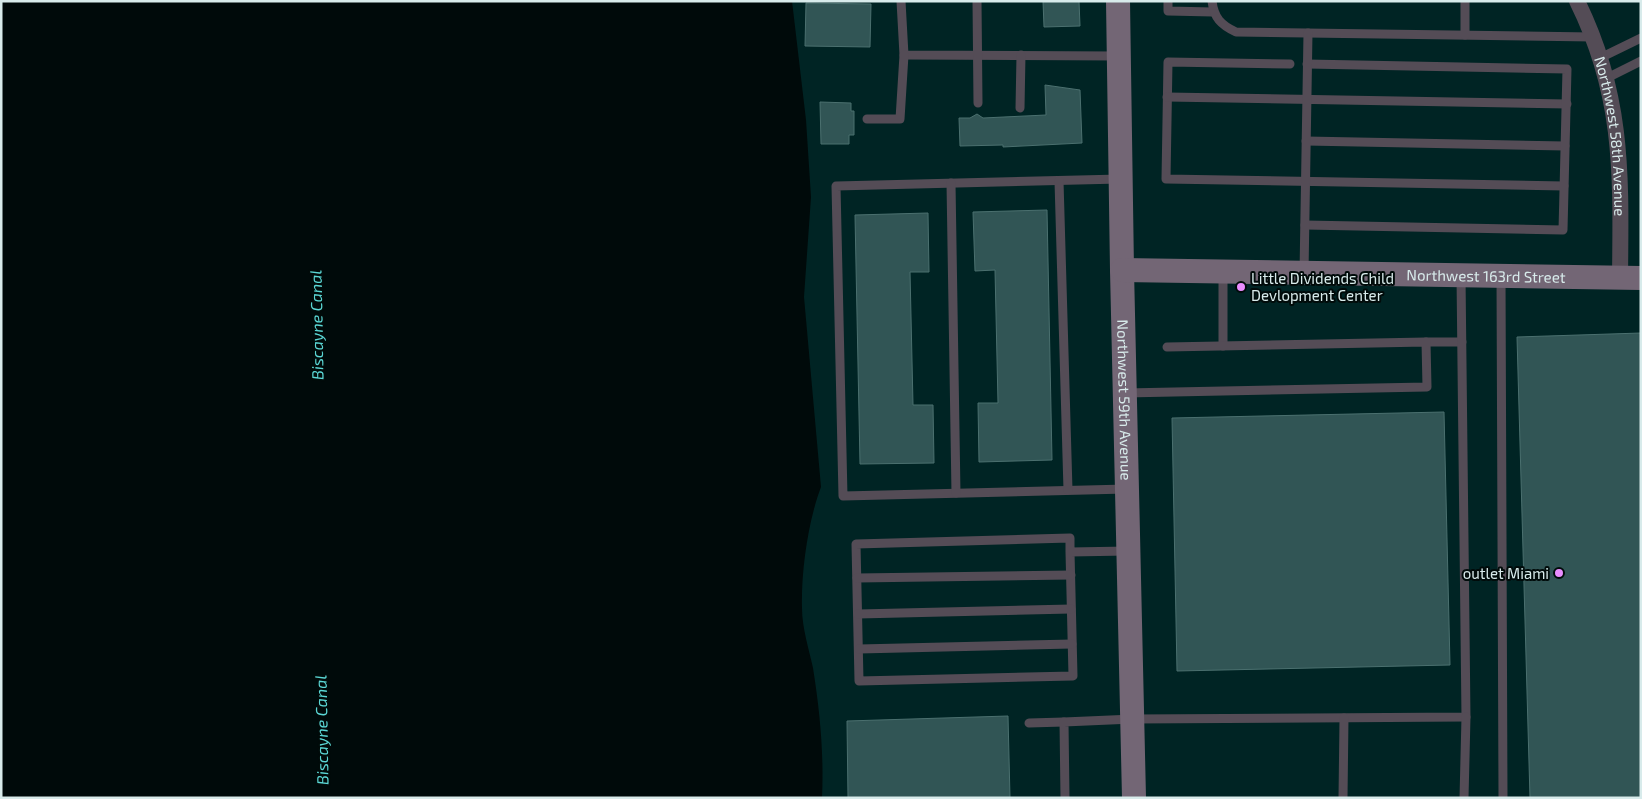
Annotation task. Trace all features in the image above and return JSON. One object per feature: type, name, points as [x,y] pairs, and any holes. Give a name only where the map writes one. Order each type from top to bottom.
[{"type":"street","name":"Northwest 59th Avenue","points":[[1118,1],[1120,179],[1134,798]]},
{"type":"street","name":"Northwest 58th Avenue","points":[[1577,1],[1593,37],[1607,78],[1616,127],[1631,278]]},
{"type":"street","name":"Northwest 163rd Street","points":[[1122,270],[1631,278]]},
{"type":"lane","points":[[867,119],[900,119],[904,55],[901,1]]},
{"type":"lane","points":[[977,1],[978,102]]},
{"type":"lane","points":[[1168,1],[1168,11],[1213,12]]},
{"type":"lane","points":[[1212,1],[1213,12],[1222,25],[1236,32],[1593,37]]},
{"type":"lane","points":[[1465,1],[1465,35]]},
{"type":"lane","points":[[1304,273],[1308,33]]},
{"type":"lane","points":[[1600,58],[1641,38]]},
{"type":"lane","points":[[904,55],[1119,56]]},
{"type":"lane","points":[[1020,108],[1021,55]]},
{"type":"lane","points":[[1607,78],[1641,61]]},
{"type":"lane","points":[[1290,64],[1168,62],[1166,179],[1564,186]]},
{"type":"lane","points":[[1305,225],[1563,230],[1567,69],[1308,64]]},
{"type":"lane","points":[[1167,97],[1566,104]]},
{"type":"lane","points":[[1306,141],[1565,146]]},
{"type":"lane","points":[[1120,179],[836,186],[843,496],[1127,489]]},
{"type":"lane","points":[[1059,181],[1068,490]]},
{"type":"lane","points":[[951,184],[956,493]]},
{"type":"lane","points":[[1223,346],[1224,272]]},
{"type":"lane","points":[[1461,276],[1466,716],[1464,798]]},
{"type":"lane","points":[[1501,276],[1502,798]]},
{"type":"lane","points":[[1125,393],[1427,387],[1426,342]]},
{"type":"lane","points":[[1168,347],[1462,342]]},
{"type":"lane","points":[[1070,538],[1070,552],[1073,676],[859,681],[856,544],[1070,538]]},
{"type":"lane","points":[[1070,552],[1128,551]]},
{"type":"lane","points":[[857,578],[1070,575]]},
{"type":"lane","points":[[858,614],[1071,609]]},
{"type":"lane","points":[[858,648],[1072,644]]},
{"type":"lane","points":[[1029,723],[1133,719],[1466,716]]},
{"type":"lane","points":[[1343,798],[1344,718]]},
{"type":"lane","points":[[1064,722],[1065,798]]},
{"type":"water","name":"Biscayne Canal","points":[[1,1],[792,1],[806,120],[811,197],[804,297],[821,487],[812,515],[806,547],[802,616],[813,668],[819,717],[822,749],[822,798],[1,798]]},
{"type":"building","points":[[1043,1],[1079,1],[1080,26],[1044,27]]},
{"type":"building","points":[[806,3],[871,4],[870,47],[805,46]]},
{"type":"building","points":[[1045,85],[1080,90],[1082,143],[1003,147],[1003,145],[960,146],[959,118],[970,118],[977,114],[983,118],[1046,115]]},
{"type":"building","points":[[820,102],[851,103],[851,111],[854,111],[854,135],[849,135],[849,144],[821,144]]},
{"type":"building","points":[[1047,210],[1052,460],[979,462],[978,403],[998,403],[995,270],[975,271],[973,212]]},
{"type":"building","points":[[928,213],[929,272],[910,272],[913,405],[933,405],[934,463],[860,464],[855,215]]},
{"type":"building","points":[[1641,333],[1641,798],[1530,798],[1517,337]]},
{"type":"building","points":[[1444,412],[1450,665],[1177,671],[1172,418]]},
{"type":"building","points":[[1008,716],[1010,798],[848,798],[847,721]]},
{"type":"place","name":"Little Dividends Child Devlopment Center","points":[[1241,287]]},
{"type":"place","name":"outlet Miami","points":[[1559,573]]}]
